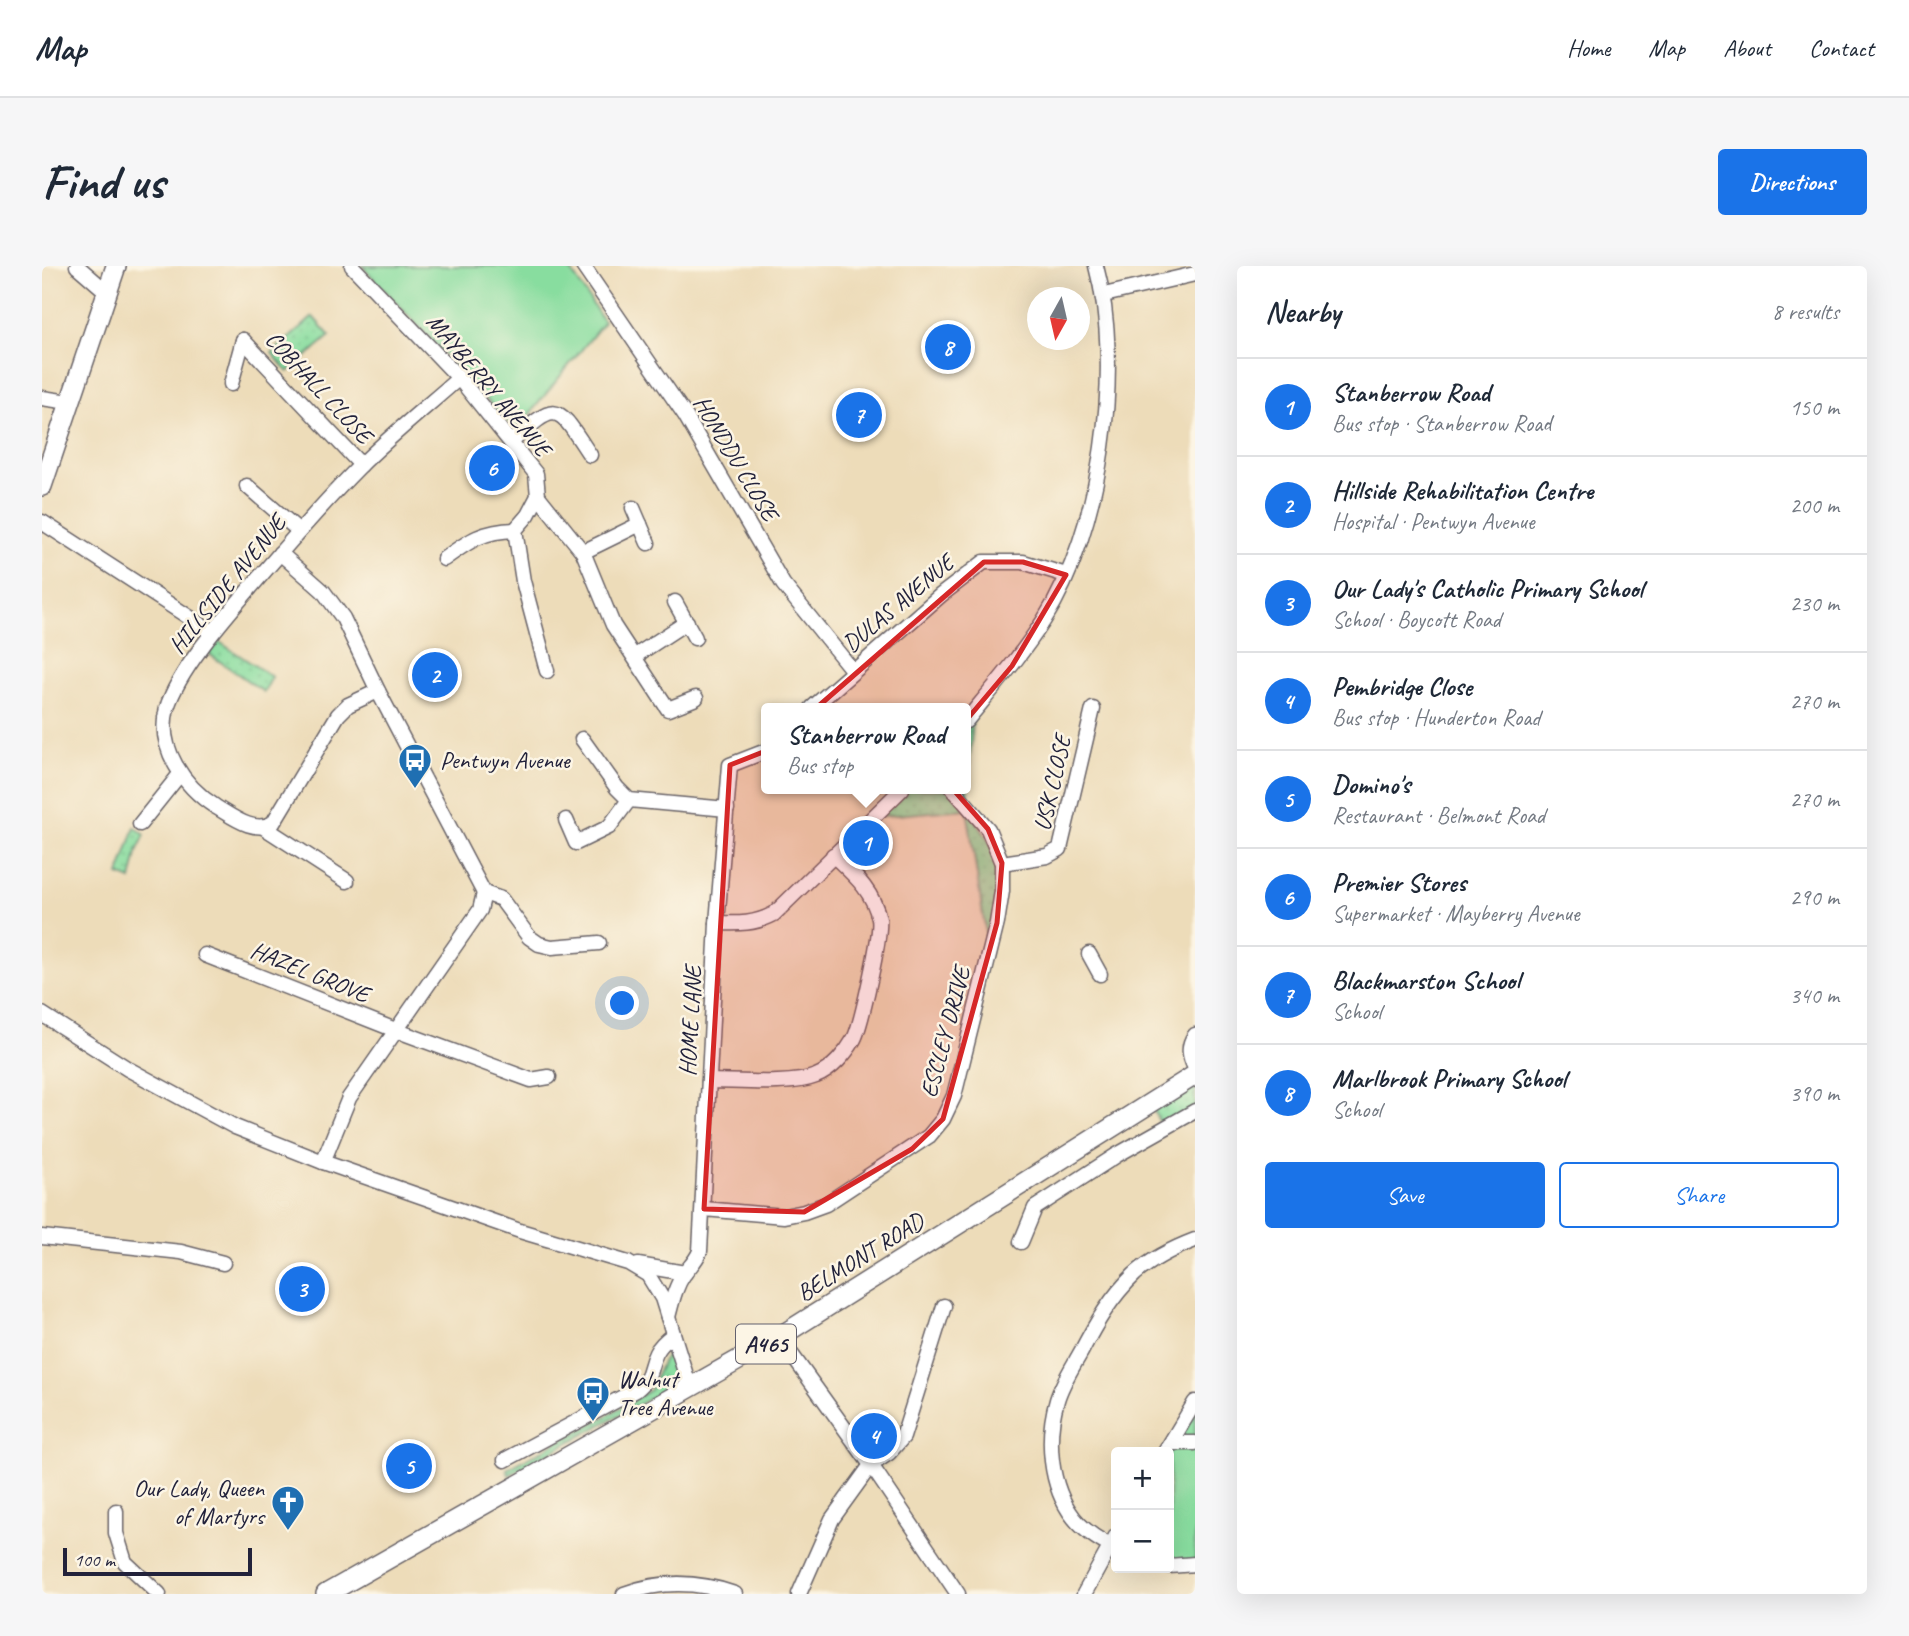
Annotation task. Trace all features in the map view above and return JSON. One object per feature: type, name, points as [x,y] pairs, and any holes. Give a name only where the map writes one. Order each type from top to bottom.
[{"type":"highway","points":[[42,486],[116,266]]},
{"type":"highway","name":"BELMONT ROAD","points":[[326,1594],[779,1337],[1195,1075]]},
{"type":"street","points":[[77,266],[107,292]]},
{"type":"street","name":"MAYBERRY AVENUE","points":[[352,266],[458,379],[536,474],[538,496],[528,515],[515,530]]},
{"type":"street","name":"HONDDU CLOSE","points":[[583,266],[685,415],[783,584],[853,671]]},
{"type":"street","points":[[971,715],[1012,666],[1045,618],[1066,575],[1092,503],[1103,447],[1108,360],[1104,295],[1096,266]]},
{"type":"street","points":[[1104,295],[1195,274]]},
{"type":"street","name":"COBHALL CLOSE","points":[[231,384],[243,340],[361,466]]},
{"type":"street","name":"HILLSIDE AVENUE","points":[[347,881],[265,828],[254,828],[213,805],[193,790],[180,774],[169,750],[165,728],[167,710],[173,692],[212,632],[298,530],[361,466],[458,379]]},
{"type":"street","points":[[42,398],[69,402]]},
{"type":"street","points":[[511,443],[538,418],[548,413],[558,414],[566,418],[590,455]]},
{"type":"street","points":[[247,486],[298,530]]},
{"type":"street","points":[[538,496],[583,552],[613,625],[668,709],[696,698]]},
{"type":"street","points":[[633,508],[648,542]]},
{"type":"street","points":[[42,522],[212,632]]},
{"type":"street","points":[[583,552],[640,524]]},
{"type":"street","points":[[444,559],[471,539],[492,531],[515,530],[523,581],[547,671]]},
{"type":"street","points":[[280,553],[324,590],[334,604],[484,892],[501,900],[529,936],[539,944],[552,947],[599,943]]},
{"type":"street","name":"DULAS AVENUE","points":[[818,703],[941,595],[984,562],[1023,562],[1066,575]]},
{"type":"street","points":[[675,602],[695,638]]},
{"type":"street","points":[[635,656],[687,622]]},
{"type":"street","points":[[265,828],[273,823],[338,715],[348,705],[378,691]]},
{"type":"street","name":"USK CLOSE","points":[[1002,863],[1047,856],[1060,849],[1093,709]]},
{"type":"street","points":[[582,739],[617,788],[629,800],[727,809]]},
{"type":"street","name":"HOME LANE","points":[[668,1317],[675,1291],[685,1273],[696,1262],[700,1251],[718,923],[730,765],[761,753]]},
{"type":"street","points":[[140,824],[180,774]]},
{"type":"street","points":[[718,923],[742,924],[760,921],[774,914],[897,794]]},
{"type":"street","name":"ESCLEY DRIVE","points":[[704,1209],[784,1216],[804,1212],[826,1203],[929,1136],[943,1119],[954,1096],[997,923],[1002,891],[1002,863],[988,829],[957,794]]},
{"type":"street","points":[[566,820],[576,843],[609,827],[629,800]]},
{"type":"street","points":[[709,1081],[785,1081],[816,1076],[839,1060],[855,1037],[878,942],[880,921],[865,885],[832,855]]},
{"type":"street","points":[[323,1162],[349,1098],[480,910],[484,892]]},
{"type":"street","points":[[1089,954],[1100,974]]},
{"type":"street","name":"HAZEL GROVE","points":[[205,955],[531,1080],[549,1077]]},
{"type":"street","points":[[42,1014],[128,1069],[235,1127],[323,1162],[520,1231],[628,1263],[685,1273]]},
{"type":"street","points":[[1195,1035],[1189,1043],[1189,1052],[1195,1068]]},
{"type":"street","points":[[1021,1242],[1035,1208],[1117,1155],[1195,1111]]},
{"type":"street","points":[[42,1237],[181,1252],[223,1262]]},
{"type":"street","points":[[1111,1542],[1083,1528],[1073,1517],[1061,1493],[1051,1449],[1051,1428],[1056,1402],[1099,1317],[1113,1298],[1137,1272],[1177,1247],[1195,1240]]},
{"type":"street","points":[[628,1263],[648,1275],[662,1298],[690,1388]]},
{"type":"street","points":[[799,1594],[832,1519],[871,1465],[889,1453],[903,1437],[944,1306]]},
{"type":"street","points":[[505,1460],[636,1390],[651,1374],[655,1354],[673,1335]]},
{"type":"street","points":[[779,1337],[871,1465],[958,1594]]},
{"type":"street","points":[[1169,1447],[1195,1402]]},
{"type":"street","points":[[1173,1447],[1195,1443]]},
{"type":"street","points":[[116,1511],[116,1533],[125,1562],[159,1594]]},
{"type":"street","points":[[1084,1594],[1111,1549]]},
{"type":"street","points":[[1174,1566],[1195,1564]]},
{"type":"street","points":[[624,1594],[647,1585],[687,1583],[735,1594]]},
{"type":"highlighted area","points":[[984,562],[1023,562],[1066,575],[1012,666],[930,763],[988,829],[1002,863],[997,923],[943,1119],[912,1149],[804,1212],[704,1209],[730,765],[768,750]]},
{"type":"green space","points":[[362,266],[568,266],[604,322],[516,431]]},
{"type":"green space","points":[[313,317],[330,336],[288,372],[272,353]]},
{"type":"green space","points":[[218,641],[272,677],[264,692],[209,654]]},
{"type":"green space","points":[[897,794],[968,794],[967,805],[1002,863],[989,955],[967,809],[872,817]]},
{"type":"green space","points":[[135,827],[145,835],[138,849],[131,880],[119,875]]},
{"type":"green space","points":[[1195,1075],[1195,1111],[1163,1129],[1150,1103]]},
{"type":"green space","points":[[669,1354],[678,1383],[509,1475],[507,1469],[650,1390],[663,1360]]},
{"type":"green space","points":[[1195,1401],[1195,1563],[1174,1564],[1174,1447],[1172,1447]]},
{"type":"place","name":"Marlbrook Primary School","points":[[948,347]]},
{"type":"place","name":"Blackmarston School","points":[[859,415]]},
{"type":"place","name":"Premier Stores","points":[[492,468]]},
{"type":"place","name":"Hillside Rehabilitation Centre","points":[[435,675]]},
{"type":"place","name":"Pentwyn Avenue","points":[[415,790]]},
{"type":"place","name":"Stanberrow Road","points":[[866,843]]},
{"type":"place","name":"Our Lady's Catholic Primary School","points":[[302,1289]]},
{"type":"place","name":"Walnut Tree Avenue","points":[[593,1423]]},
{"type":"place","name":"Pembridge Close","points":[[874,1436]]},
{"type":"place","name":"Domino's","points":[[409,1466]]},
{"type":"place","name":"Our Lady, Queen of Martyrs","points":[[288,1532]]}]
